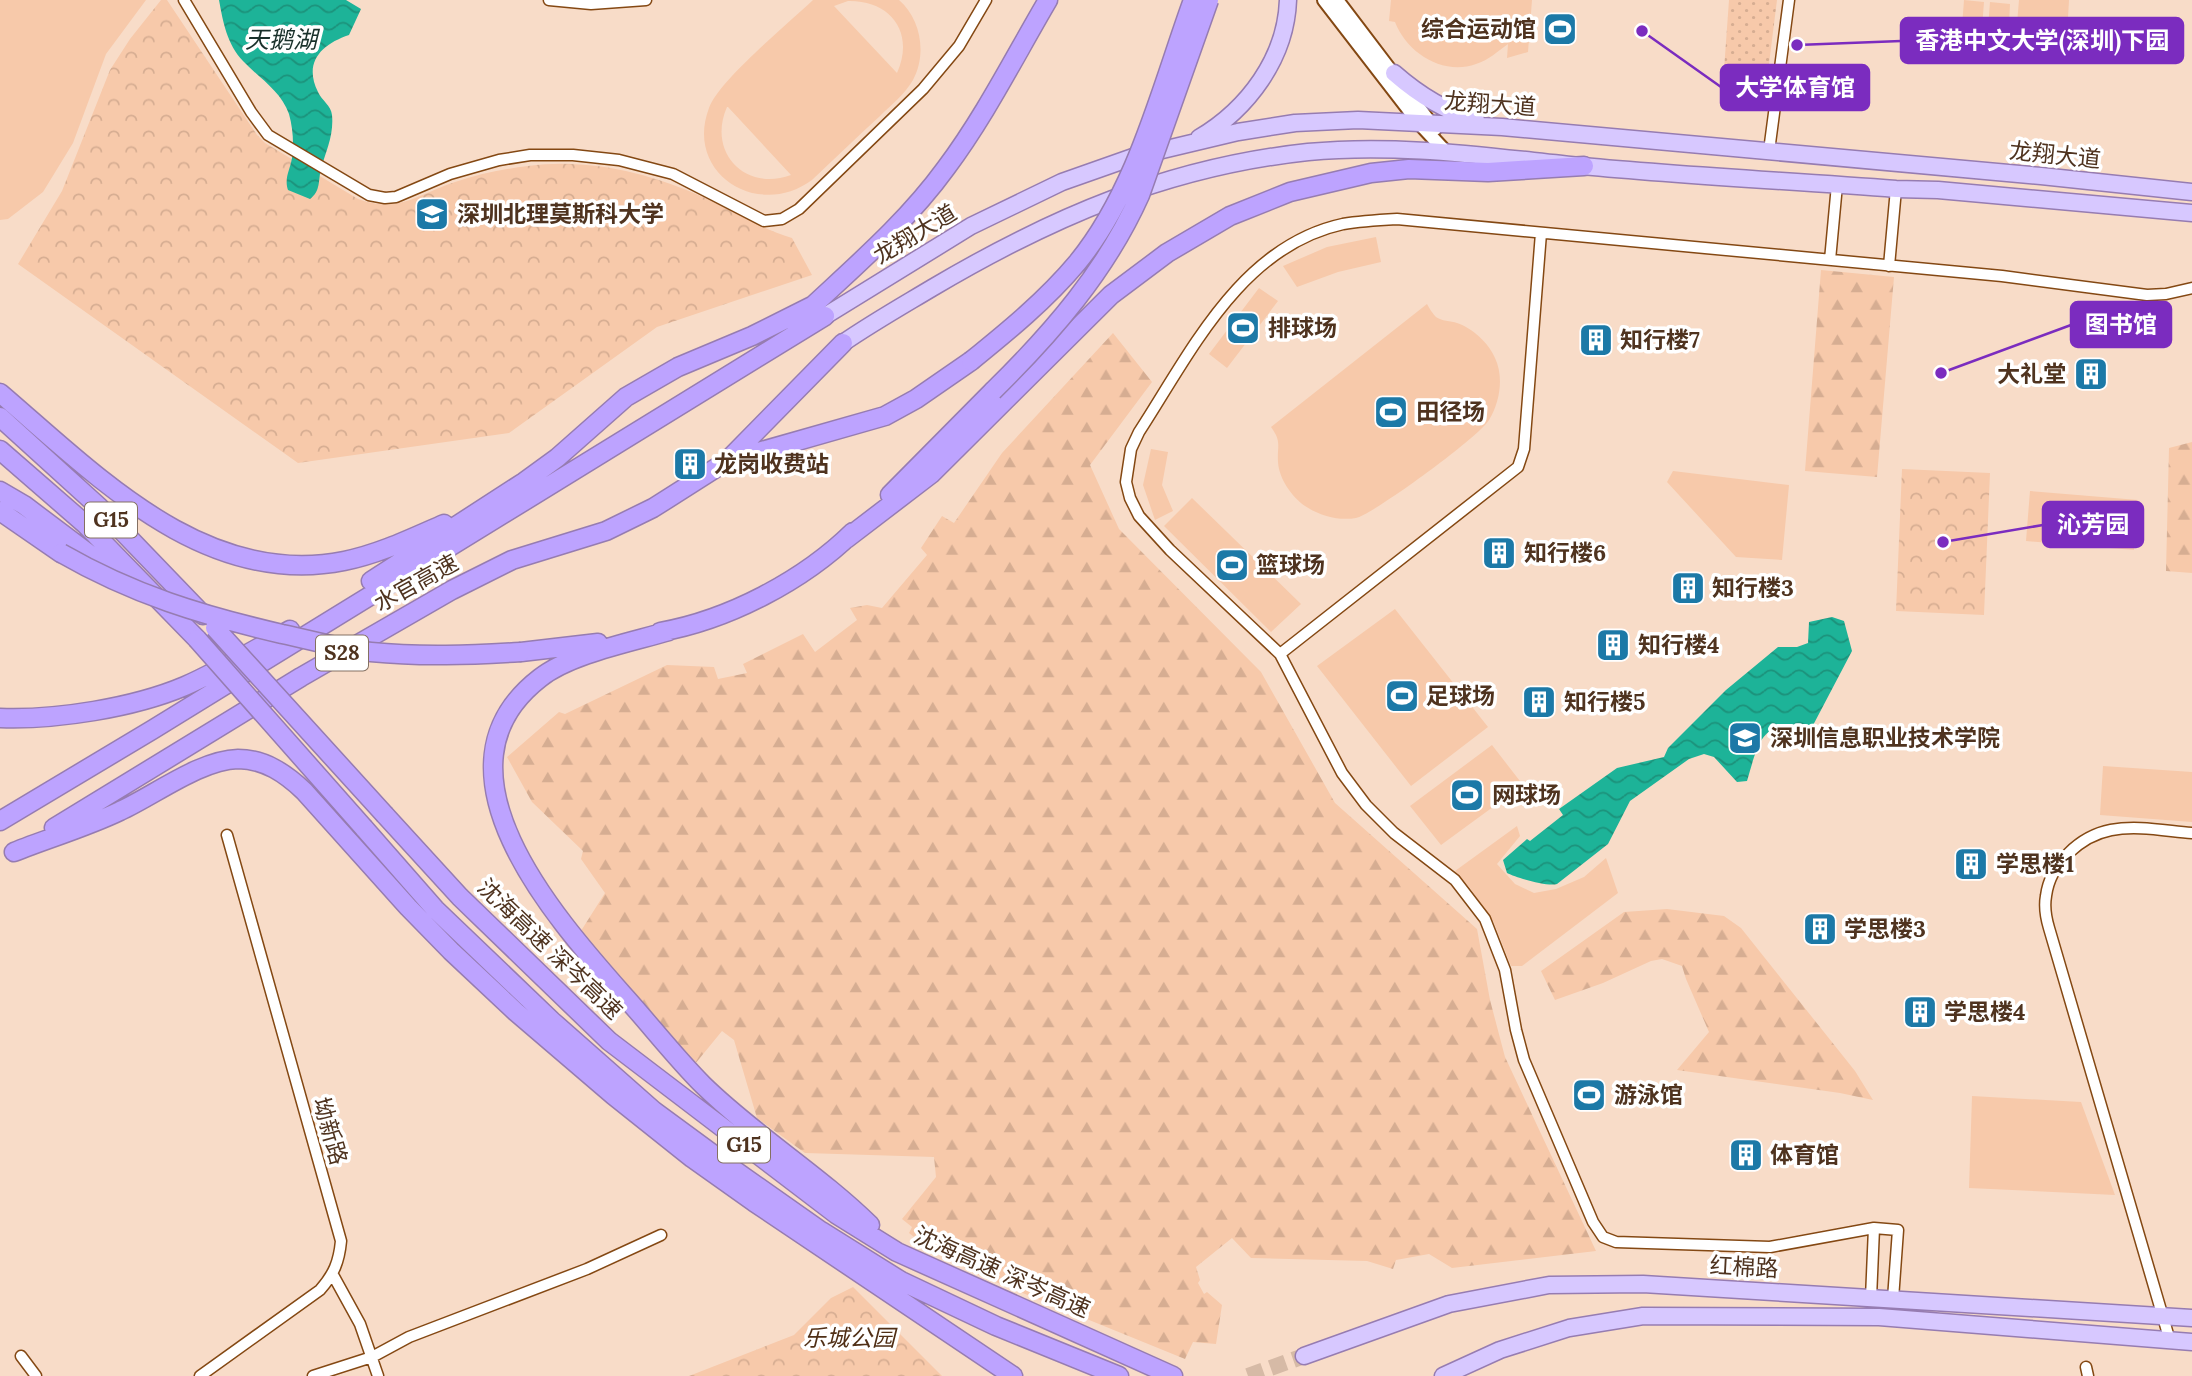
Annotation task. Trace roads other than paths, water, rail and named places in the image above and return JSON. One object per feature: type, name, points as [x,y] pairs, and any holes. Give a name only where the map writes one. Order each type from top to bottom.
[{"type":"highway","name":"水官高速","points":[[0,821],[753,360],[819,311],[864,258],[922,199],[966,141],[1048,0]]},
{"type":"highway","points":[[727,461],[885,416],[916,399],[971,361],[1056,286],[1077,263],[1108,217],[1130,174],[1193,0]]},
{"type":"highway","points":[[846,539],[993,391],[1066,313],[1095,274],[1123,230],[1140,195],[1209,0]]},
{"type":"highway","points":[[898,1252],[866,1221],[704,1086],[562,924],[533,880],[503,819],[493,781],[495,750],[502,723],[519,698],[542,676],[556,668],[575,659],[707,621],[794,578],[932,474],[1119,289],[1167,253],[1230,216],[1290,192],[1371,173],[1409,169],[1488,172],[1584,166]]},
{"type":"highway","points":[[0,718],[43,717],[106,708],[186,685],[303,624],[492,504],[557,458],[626,397],[661,376],[698,358],[819,311]]},
{"type":"highway","name":"水官高速","points":[[7,856],[301,677],[452,590],[512,560],[624,524],[727,461],[843,343]]},
{"type":"highway","points":[[698,358],[753,360]]},
{"type":"highway","points":[[0,393],[91,471],[155,518],[197,541],[245,558],[294,565],[345,561],[401,542],[492,504]]},
{"type":"highway","name":"沈海高速 深岑高速","points":[[0,417],[99,507],[215,628],[460,897],[609,1041],[836,1214],[898,1252],[1173,1376]]},
{"type":"highway","name":"G15","points":[[0,450],[85,524],[193,635],[435,909],[552,1021],[654,1111],[821,1231],[901,1281],[1007,1330],[1119,1376]]},
{"type":"highway","points":[[0,491],[49,523],[193,635]]},
{"type":"highway","points":[[0,511],[61,553],[110,580],[150,597],[243,624],[335,646],[403,654],[484,654],[577,647],[669,631]]},
{"type":"highway","points":[[7,856],[118,812],[213,764],[240,759],[268,765],[292,780],[310,797],[408,907],[486,984],[634,1112],[754,1202],[1013,1376]]},
{"type":"main road","points":[[1181,146],[1215,127],[1243,102],[1267,72],[1282,43],[1288,0]]},
{"type":"main road","points":[[1394,73],[1421,96],[1449,111],[1502,127]]},
{"type":"main road","name":"龙翔大道","points":[[819,311],[971,226],[1031,196],[1100,168],[1250,130],[1295,123],[1358,120],[1502,127],[1769,150],[2192,192]]},
{"type":"main road","name":"龙翔大道","points":[[843,343],[1022,237],[1084,209],[1163,181],[1241,162],[1306,152],[1392,148],[1584,166],[1938,190],[2192,214]]},
{"type":"main road","name":"红棉路","points":[[1304,1356],[1449,1304],[1549,1284],[1643,1284],[2192,1318]]},
{"type":"main road","points":[[1443,1376],[1500,1350],[1569,1328],[1643,1316],[1879,1317],[2192,1342]]},
{"type":"street","points":[[184,0],[256,120],[268,135],[369,195],[396,197],[450,174],[499,160],[530,155],[596,157],[630,162],[673,174],[764,221],[782,219],[807,202],[923,89],[959,46],[986,0]]},
{"type":"street","points":[[549,0],[611,4],[646,0]]},
{"type":"street","points":[[1324,0],[1426,123]]},
{"type":"street","points":[[1337,0],[1394,73],[1446,152]]},
{"type":"street","points":[[1769,150],[1789,0]]},
{"type":"street","points":[[1830,260],[1837,185]]},
{"type":"street","points":[[1889,265],[1896,189]]},
{"type":"street","points":[[1893,1299],[1898,1230],[1874,1228],[1770,1247],[1616,1242],[1603,1237],[1593,1222],[1524,1060],[1505,970],[1485,919],[1455,880],[1380,820],[1354,791],[1280,654],[1170,550],[1139,516],[1130,499],[1126,482],[1129,458],[1139,432],[1225,303],[1259,266],[1299,240],[1342,225],[1397,219],[1889,265],[2147,295],[2192,288]]},
{"type":"street","points":[[1280,654],[1518,467],[1524,449],[1541,233]]},
{"type":"street","points":[[2171,1341],[2045,911],[2046,895],[2055,869],[2087,839],[2099,833],[2129,828],[2192,833]]},
{"type":"street","name":"坳新路","points":[[227,835],[341,1241],[339,1259],[333,1275]]},
{"type":"street","points":[[1871,1298],[1874,1228]]},
{"type":"street","points":[[313,1376],[372,1357],[410,1338],[587,1269],[661,1235]]},
{"type":"street","points":[[204,1375],[320,1290],[333,1275],[360,1324],[378,1376]]},
{"type":"street","points":[[21,1356],[36,1376]]},
{"type":"water","name":"天鹅湖","points":[[219,0],[346,0],[361,9],[349,35],[323,49],[314,63],[314,81],[330,108],[332,122],[318,189],[310,199],[288,190],[287,178],[293,142],[289,114],[275,92],[243,61],[233,47]]},
{"type":"water","points":[[1832,617],[1844,621],[1852,651],[1810,731],[1794,727],[1772,730],[1759,744],[1747,781],[1737,782],[1714,757],[1704,754],[1689,759],[1630,801],[1608,844],[1557,884],[1540,883],[1507,873],[1503,860],[1527,839],[1530,841],[1563,815],[1559,809],[1617,768],[1664,757],[1668,748],[1726,690],[1778,647],[1797,647],[1808,643],[1809,622]]},
{"type":"tunnel","points":[[1248,1376],[1304,1356]]},
{"type":"place","name":"综合运动馆","points":[[1560,29]]},
{"type":"place","name":"大学体育馆","points":[[1642,31]]},
{"type":"place","name":"香港中文大学(深圳)下园","points":[[1797,45]]},
{"type":"place","name":"深圳北理莫斯科大学","points":[[432,214]]},
{"type":"place","name":"排球场","points":[[1243,328]]},
{"type":"place","name":"知行楼7","points":[[1596,340]]},
{"type":"place","name":"图书馆","points":[[1941,373]]},
{"type":"place","name":"大礼堂","points":[[2091,374]]},
{"type":"place","name":"田径场","points":[[1391,412]]},
{"type":"place","name":"龙岗收费站","points":[[690,464]]},
{"type":"place","name":"沁芳园","points":[[1943,542]]},
{"type":"place","name":"知行楼6","points":[[1499,553]]},
{"type":"place","name":"篮球场","points":[[1232,565]]},
{"type":"place","name":"知行楼3","points":[[1688,588]]},
{"type":"place","name":"知行楼4","points":[[1613,645]]},
{"type":"place","name":"足球场","points":[[1402,696]]},
{"type":"place","name":"知行楼5","points":[[1539,702]]},
{"type":"place","name":"深圳信息职业技术学院","points":[[1745,738]]},
{"type":"place","name":"网球场","points":[[1467,795]]},
{"type":"place","name":"学思楼1","points":[[1971,864]]},
{"type":"place","name":"学思楼3","points":[[1820,929]]},
{"type":"place","name":"学思楼4","points":[[1920,1012]]},
{"type":"place","name":"游泳馆","points":[[1589,1095]]},
{"type":"place","name":"体育馆","points":[[1746,1155]]},
{"type":"park label","name":"乐城公园","points":[[849,1338]]}]
